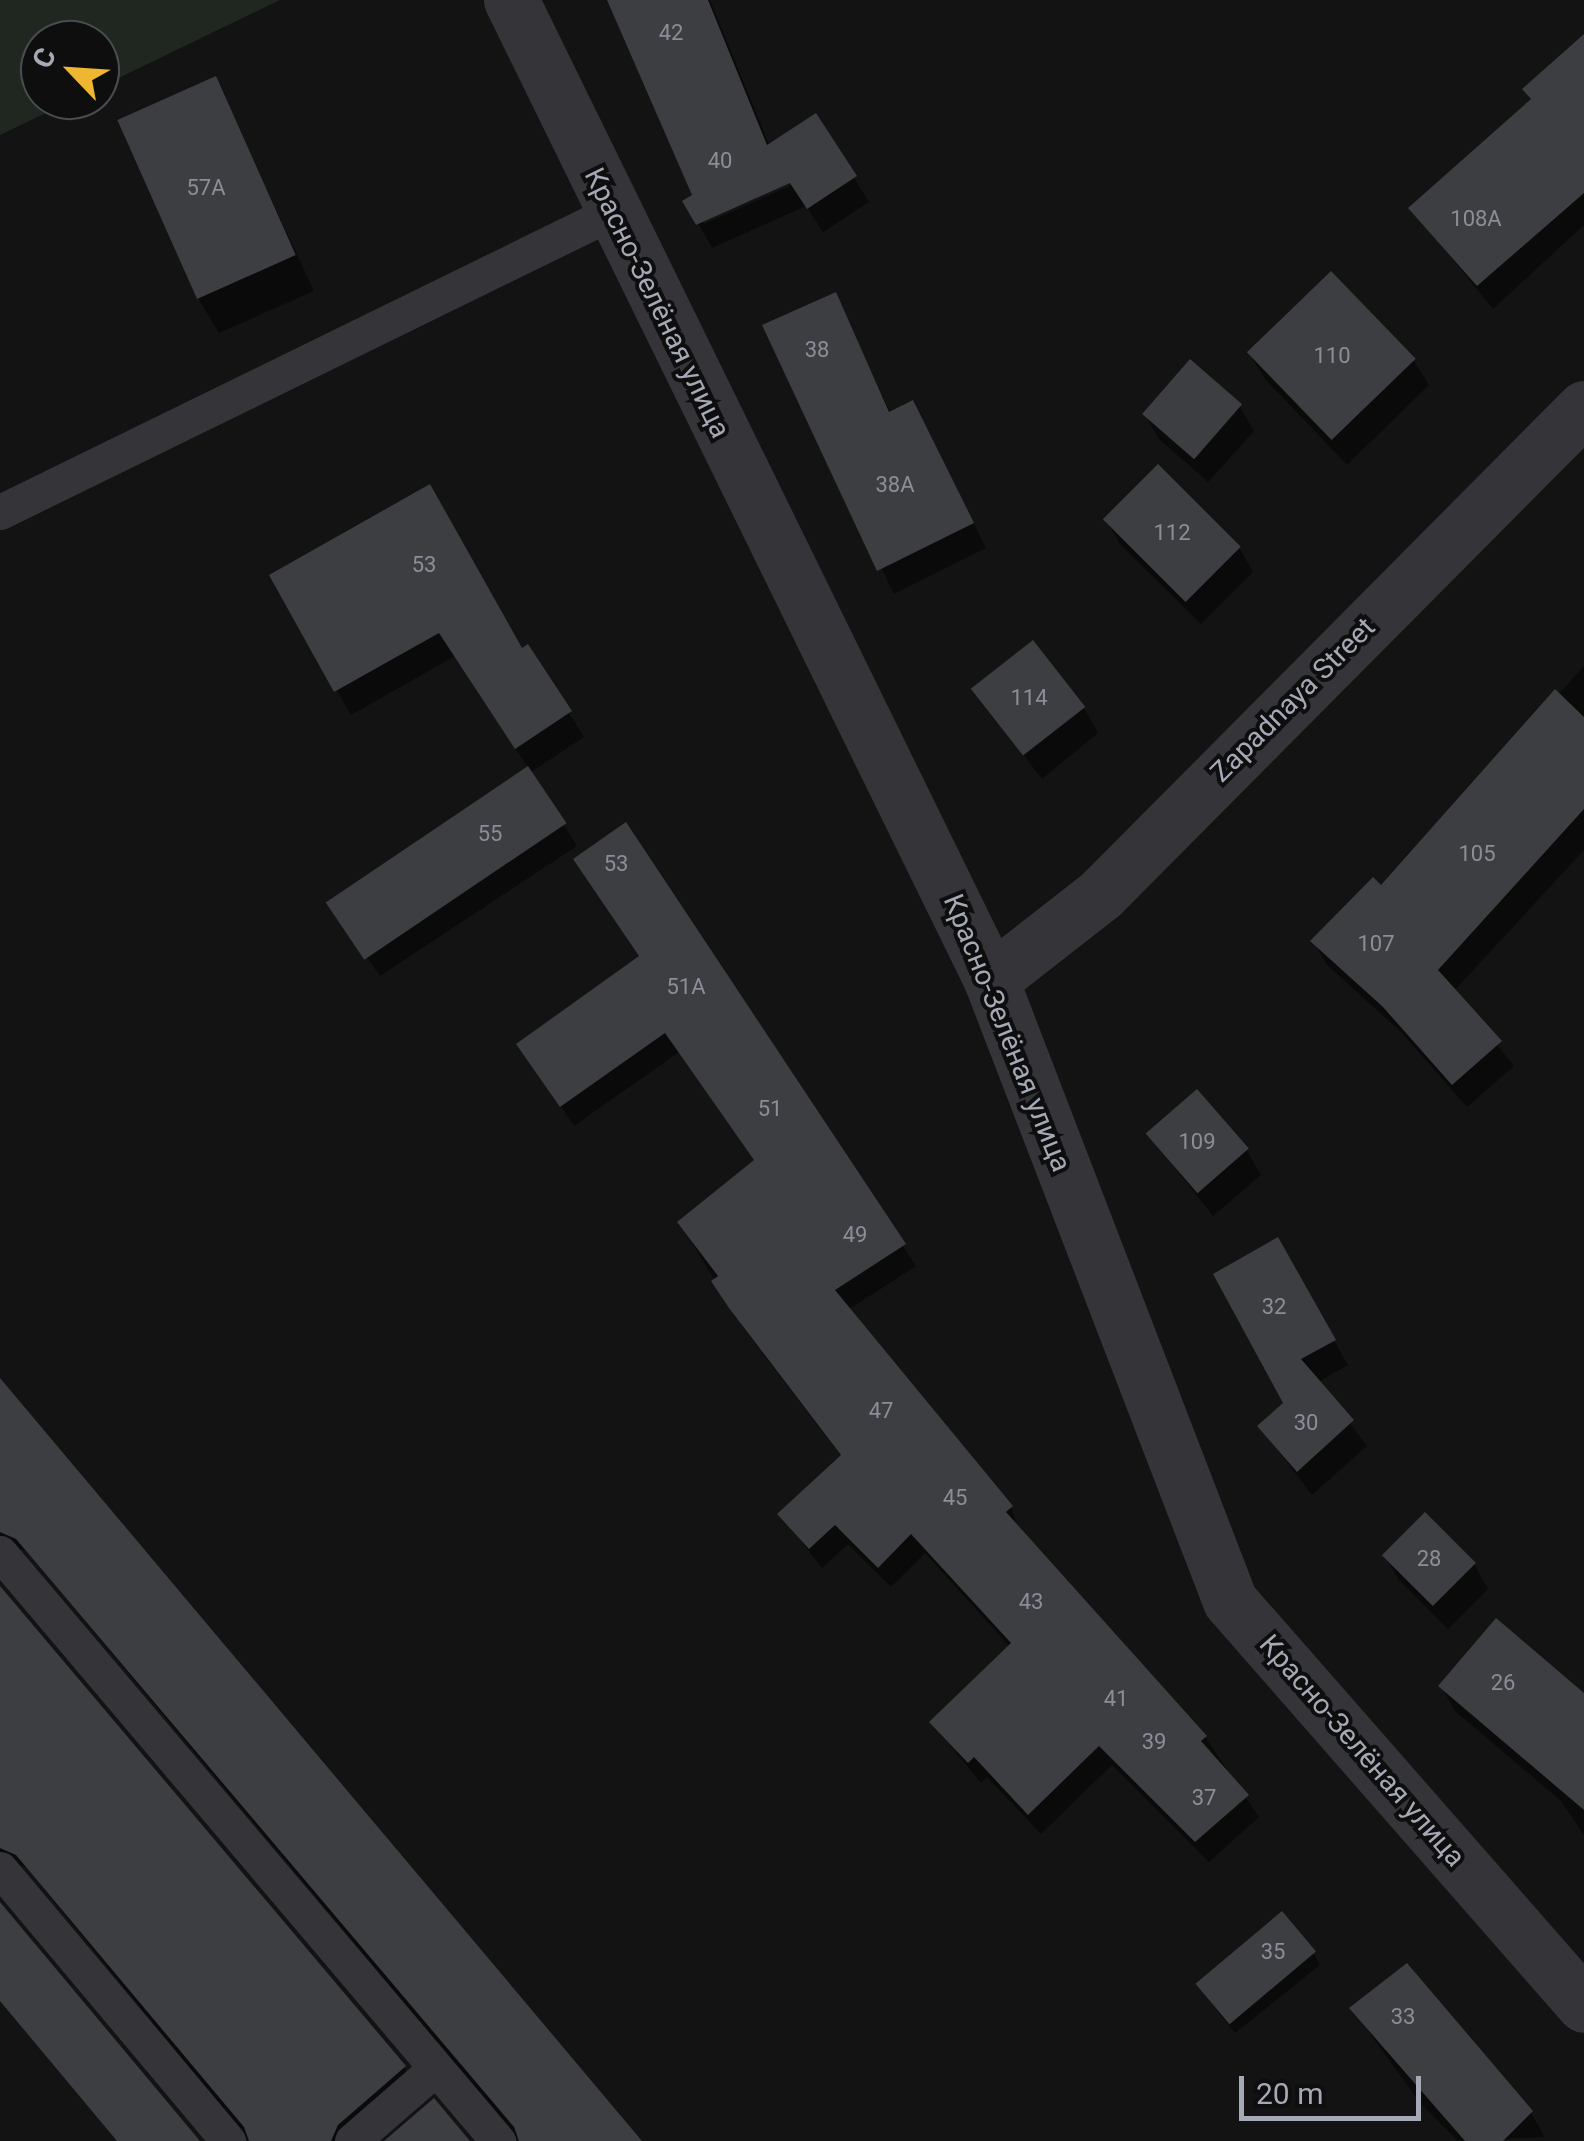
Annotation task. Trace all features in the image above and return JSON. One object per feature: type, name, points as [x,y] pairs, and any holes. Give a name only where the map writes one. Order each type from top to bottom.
[{"type":"street","name":"Красно-Зелёная улица","points":[[511,0],[611,213],[991,980],[1230,1600],[1584,2005]]},
{"type":"street","name":"Zapadnaya Street","points":[[991,980],[1101,894],[1584,408]]},
{"type":"lane","points":[[0,512],[611,213]]},
{"type":"lane","points":[[0,1553],[498,2141]]},
{"type":"lane","points":[[0,1869],[228,2141]]},
{"type":"lane","points":[[352,2141],[436,2068]]},
{"type":"shaded area","points":[[0,0],[280,0],[120,77],[120,20],[20,20],[20,120],[31,120],[0,135]]},
{"type":"building","points":[[607,0],[708,0],[767,145],[816,113],[857,176],[807,209],[790,183],[696,225],[682,201],[692,195]]},
{"type":"building","points":[[1584,34],[1584,193],[1477,286],[1408,208],[1531,99],[1522,89]]},
{"type":"building","points":[[216,76],[296,255],[197,299],[117,120]]},
{"type":"building","points":[[1331,271],[1416,359],[1332,440],[1247,352]]},
{"type":"building","points":[[836,292],[889,412],[913,400],[974,523],[877,571],[762,325]]},
{"type":"building","points":[[1190,359],[1242,404],[1194,459],[1142,414]]},
{"type":"building","points":[[1158,464],[1241,547],[1186,602],[1103,519]]},
{"type":"building","points":[[430,484],[522,648],[528,644],[572,711],[515,749],[439,633],[334,692],[269,575]]},
{"type":"building","points":[[1033,640],[1085,707],[1023,756],[971,689]]},
{"type":"building","points":[[1555,689],[1584,717],[1584,809],[1438,970],[1502,1041],[1452,1085],[1383,1007],[1310,941],[1373,877],[1381,885]]},
{"type":"building","points":[[528,766],[567,823],[364,960],[326,902]]},
{"type":"building","points":[[626,822],[906,1244],[835,1290],[1013,1506],[1006,1512],[1207,1736],[1201,1741],[1249,1795],[1195,1842],[1099,1746],[1028,1815],[974,1757],[968,1763],[929,1722],[1011,1643],[911,1534],[878,1568],[835,1525],[809,1549],[777,1514],[841,1455],[729,1308],[711,1281],[718,1276],[677,1222],[754,1160],[665,1033],[560,1107],[516,1044],[639,956],[573,859]]},
{"type":"building","points":[[1197,1089],[1249,1149],[1198,1193],[1146,1134]]},
{"type":"building","points":[[1278,1237],[1336,1340],[1301,1359],[1354,1420],[1297,1472],[1257,1426],[1283,1403],[1213,1274]]},
{"type":"building","points":[[0,1378],[642,2141],[519,2141],[514,2127],[16,1539],[0,1532]]},
{"type":"building","points":[[1425,1512],[1476,1563],[1433,1606],[1382,1555]]},
{"type":"building","points":[[0,1586],[406,2066],[338,2125],[331,2141],[249,2141],[244,2127],[16,1855],[0,1848]]},
{"type":"building","points":[[1496,1618],[1584,1693],[1584,1810],[1438,1686]]},
{"type":"building","points":[[0,1902],[200,2141],[117,2141],[0,2001]]},
{"type":"building","points":[[1282,1911],[1316,1952],[1230,2024],[1195,1984]]},
{"type":"building","points":[[1407,1963],[1533,2111],[1503,2141],[1465,2141],[1349,2008]]},
{"type":"building","points":[[434,2098],[470,2141],[384,2141]]}]
